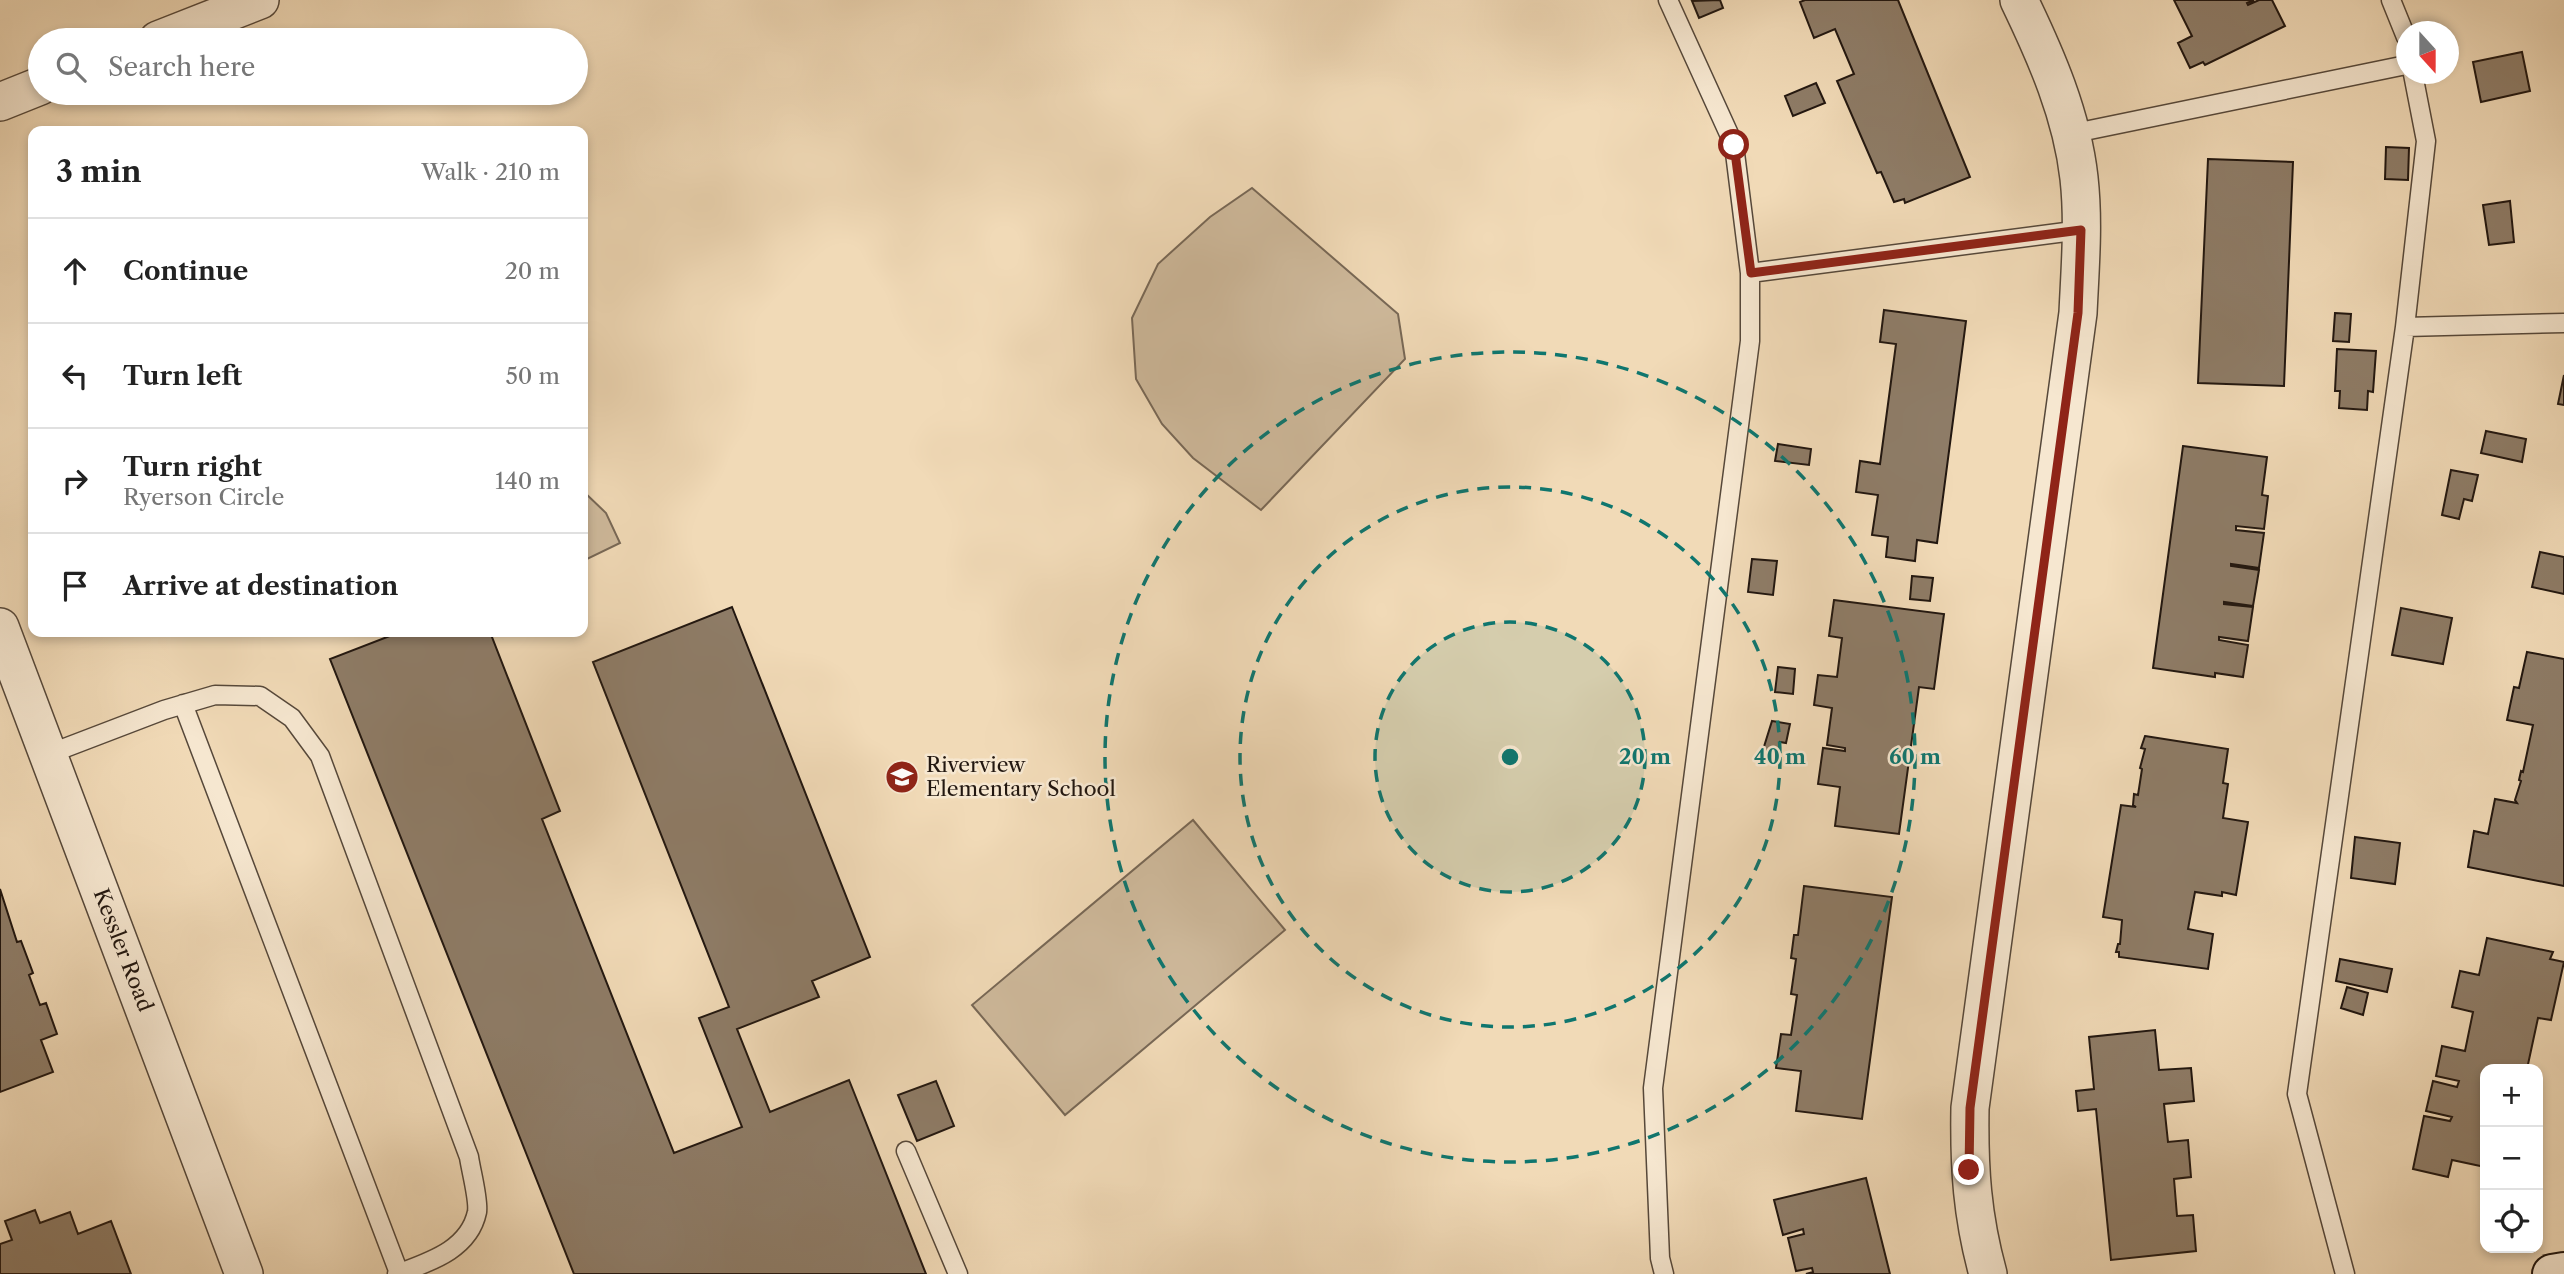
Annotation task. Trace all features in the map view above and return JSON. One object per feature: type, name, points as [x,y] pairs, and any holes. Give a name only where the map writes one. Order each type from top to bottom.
[{"type":"street","points":[[189,28],[260,0]]},
{"type":"street","points":[[1988,1274],[1977,1234],[1969,1170],[1970,1108],[2078,313],[2081,230],[2079,178],[2056,82],[2019,0]]},
{"type":"street","points":[[0,102],[28,91]]},
{"type":"street","name":"Kessler Road","points":[[0,627],[244,1274]]},
{"type":"street","points":[[2552,1274],[2564,1272]]},
{"type":"lane","points":[[1664,1274],[1660,1258],[1653,1088],[1750,341],[1751,273],[1734,145],[1668,0]]},
{"type":"lane","points":[[2391,0],[2400,21]]},
{"type":"lane","points":[[2070,134],[2396,67]]},
{"type":"lane","points":[[2345,1274],[2297,1094],[2405,327],[2426,141],[2415,84]]},
{"type":"lane","points":[[1751,273],[2081,230]]},
{"type":"lane","points":[[2405,327],[2564,323]]},
{"type":"lane","points":[[49,754],[183,704],[215,695],[260,696],[292,718],[320,756],[469,1157],[477,1211],[465,1239],[436,1259],[398,1274],[183,704]]},
{"type":"lane","points":[[906,1151],[958,1274]]},
{"type":"shaded area","points":[[1252,188],[1398,314],[1405,359],[1261,510],[1193,458],[1162,424],[1136,379],[1132,318],[1158,264],[1210,217]]},
{"type":"shaded area","points":[[588,496],[606,513],[620,543],[588,559]]},
{"type":"shaded area","points":[[1193,820],[1285,930],[1065,1115],[972,1005]]},
{"type":"building","points":[[1720,0],[1723,8],[1699,18],[1692,1]]},
{"type":"building","points":[[1898,0],[1970,177],[1905,203],[1904,199],[1894,202],[1881,172],[1877,173],[1837,81],[1854,74],[1835,29],[1814,38],[1800,2]]},
{"type":"building","points":[[2174,0],[2254,0],[2247,3],[2248,5],[2259,0],[2272,0],[2285,26],[2205,65],[2203,62],[2190,68],[2178,43],[2192,36]]},
{"type":"building","points":[[2522,52],[2530,91],[2481,102],[2473,62]]},
{"type":"building","points":[[1816,83],[1825,103],[1793,116],[1785,96]]},
{"type":"building","points":[[2386,147],[2409,148],[2408,180],[2385,179]]},
{"type":"building","points":[[2208,159],[2293,162],[2284,386],[2198,383]]},
{"type":"building","points":[[2510,201],[2514,242],[2489,245],[2483,205]]},
{"type":"building","points":[[1884,310],[1966,321],[1937,543],[1917,540],[1915,561],[1886,557],[1888,537],[1872,535],[1878,495],[1856,492],[1860,461],[1880,464],[1896,344],[1880,342]]},
{"type":"building","points":[[2335,313],[2351,314],[2349,342],[2333,341]]},
{"type":"building","points":[[2337,349],[2376,351],[2373,392],[2368,391],[2367,410],[2339,408],[2340,391],[2335,391]]},
{"type":"building","points":[[2564,375],[2564,405],[2558,404]]},
{"type":"building","points":[[2486,431],[2526,439],[2522,462],[2481,453]]},
{"type":"building","points":[[1778,444],[1811,449],[1809,465],[1775,461]]},
{"type":"building","points":[[2183,446],[2267,457],[2262,495],[2268,496],[2264,529],[2236,526],[2236,530],[2264,533],[2259,568],[2231,564],[2259,570],[2253,606],[2224,602],[2253,607],[2248,641],[2219,637],[2219,640],[2248,645],[2243,677],[2215,673],[2215,677],[2153,668]]},
{"type":"building","points":[[2451,470],[2478,475],[2472,501],[2464,499],[2459,519],[2442,515]]},
{"type":"building","points":[[2540,552],[2564,557],[2564,594],[2532,587]]},
{"type":"building","points":[[1752,559],[1777,561],[1773,595],[1748,592]]},
{"type":"building","points":[[1912,576],[1933,578],[1930,601],[1910,599]]},
{"type":"building","points":[[1834,600],[1944,614],[1934,689],[1919,687],[1899,834],[1835,826],[1840,787],[1818,784],[1823,748],[1845,751],[1845,748],[1827,745],[1832,708],[1814,705],[1818,675],[1837,677],[1842,638],[1829,636]]},
{"type":"building","points":[[732,607],[870,957],[812,981],[819,997],[737,1029],[770,1112],[849,1080],[926,1274],[574,1274],[330,659],[387,637],[492,637],[560,811],[542,819],[674,1153],[742,1127],[699,1018],[729,1007],[593,662]]},
{"type":"building","points":[[2401,608],[2452,618],[2443,664],[2392,655]]},
{"type":"building","points":[[2527,652],[2564,659],[2564,886],[2468,867],[2474,831],[2488,834],[2495,799],[2517,803],[2515,800],[2521,781],[2519,780],[2533,725],[2507,720],[2514,687],[2519,688]]},
{"type":"building","points":[[1778,667],[1795,669],[1793,694],[1775,692]]},
{"type":"building","points":[[1772,721],[1790,724],[1786,743],[1780,742],[1777,757],[1762,753]]},
{"type":"building","points":[[2145,736],[2228,749],[2223,783],[2228,784],[2223,818],[2248,822],[2236,895],[2195,892],[2188,929],[2213,934],[2208,969],[2119,957],[2119,952],[2116,952],[2120,944],[2122,920],[2103,917],[2121,805],[2136,807],[2133,805],[2134,794],[2138,795],[2145,749],[2141,748]]},
{"type":"building","points":[[2355,837],[2400,843],[2395,884],[2351,878]]},
{"type":"building","points":[[1804,886],[1892,897],[1862,1119],[1796,1111],[1801,1071],[1776,1068],[1781,1034],[1791,1035],[1797,995],[1791,994],[1796,959],[1791,958],[1794,935],[1798,935]]},
{"type":"building","points":[[0,889],[17,942],[21,941],[33,973],[29,975],[40,1005],[46,1003],[57,1034],[41,1040],[53,1072],[0,1092]]},
{"type":"building","points":[[2487,938],[2553,952],[2550,959],[2564,962],[2551,1020],[2538,1018],[2528,1064],[2480,1064],[2480,1166],[2452,1160],[2448,1177],[2413,1169],[2424,1116],[2450,1121],[2452,1117],[2426,1111],[2433,1081],[2457,1087],[2459,1081],[2436,1076],[2442,1046],[2465,1051],[2473,1012],[2452,1007],[2460,971],[2479,975]]},
{"type":"building","points":[[2340,959],[2392,969],[2387,992],[2336,981]]},
{"type":"building","points":[[2347,987],[2368,993],[2363,1015],[2341,1008]]},
{"type":"building","points":[[2155,1030],[2159,1070],[2191,1068],[2194,1101],[2164,1104],[2168,1142],[2188,1140],[2191,1177],[2174,1179],[2177,1216],[2193,1215],[2196,1251],[2111,1260],[2096,1109],[2078,1111],[2076,1091],[2094,1089],[2089,1037]]},
{"type":"building","points":[[936,1081],[954,1126],[917,1141],[898,1095]]},
{"type":"building","points":[[1866,1178],[1890,1274],[1806,1274],[1813,1272],[1812,1268],[1796,1271],[1788,1238],[1804,1234],[1803,1229],[1783,1235],[1774,1200]]},
{"type":"building","points":[[35,1210],[40,1223],[70,1212],[78,1234],[111,1221],[131,1274],[0,1274],[0,1244],[12,1240],[5,1221]]},
{"type":"place","name":"Riverview Elementary School","points":[[902,777]]},
{"type":"route","points":[[1734,145],[1751,273],[2081,230],[2078,313],[1970,1108],[1969,1170]]}]
